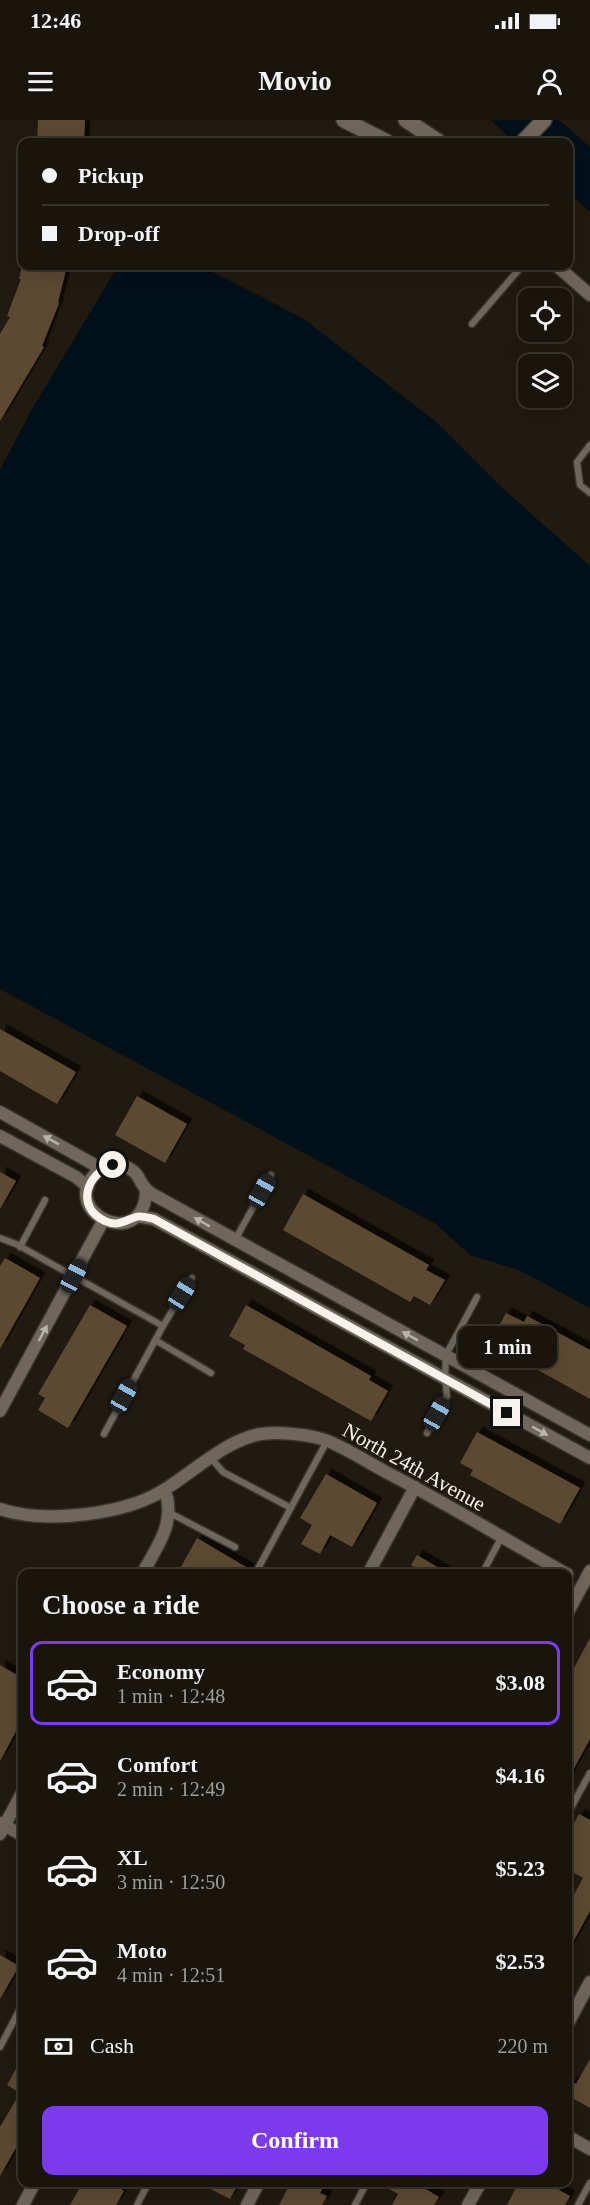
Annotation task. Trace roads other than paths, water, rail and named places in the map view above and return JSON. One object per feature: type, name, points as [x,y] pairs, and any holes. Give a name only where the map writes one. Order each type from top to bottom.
[{"type":"street","points":[[344,120],[379,138]]},
{"type":"street","points":[[406,120],[433,138]]},
{"type":"street","points":[[527,138],[544,120]]},
{"type":"street","points":[[562,270],[590,295]]},
{"type":"street","points":[[0,1112],[102,1169]]},
{"type":"street","points":[[0,1136],[76,1177],[88,1187]]},
{"type":"street","points":[[113,1165],[124,1166],[134,1171],[142,1179],[146,1199],[137,1216],[121,1224],[104,1221],[95,1215],[87,1197],[88,1187],[91,1180],[102,1169],[113,1165]]},
{"type":"street","points":[[146,1190],[590,1435]]},
{"type":"street","points":[[137,1216],[154,1219],[590,1458]]},
{"type":"street","points":[[0,1411],[104,1221]]},
{"type":"street","name":"North 24th Avenue","points":[[0,1509],[53,1517],[93,1514],[140,1502],[165,1490],[229,1446],[261,1434],[290,1434],[327,1441],[415,1487],[558,1569]]},
{"type":"street","points":[[371,1569],[415,1487]]},
{"type":"street","points":[[145,1569],[163,1535],[170,1513],[165,1490]]},
{"type":"street","points":[[572,1607],[587,1585],[590,1571]]},
{"type":"street","name":"North 24th Avenue","points":[[572,1577],[587,1585]]},
{"type":"street","points":[[18,1800],[2,1828],[18,1834]]},
{"type":"street","points":[[572,2016],[590,1982]]},
{"type":"street","points":[[572,2139],[590,2148]]},
{"type":"street","points":[[23,2205],[32,2187]]},
{"type":"street","points":[[247,2205],[257,2187]]},
{"type":"street","points":[[468,2205],[478,2187]]},
{"type":"lane","points":[[472,324],[519,270]]},
{"type":"lane","points":[[590,445],[577,462],[580,485],[590,493]]},
{"type":"lane","points":[[235,1240],[271,1175]]},
{"type":"lane","points":[[20,1247],[45,1200]]},
{"type":"lane","points":[[0,1238],[163,1326]]},
{"type":"lane","points":[[104,1434],[192,1278]]},
{"type":"lane","points":[[427,1433],[447,1396],[446,1355],[477,1297]]},
{"type":"lane","points":[[155,1340],[211,1373]]},
{"type":"lane","points":[[258,1569],[327,1441]]},
{"type":"lane","points":[[212,1458],[223,1472],[291,1508]]},
{"type":"lane","points":[[170,1513],[235,1547]]},
{"type":"lane","points":[[485,1569],[501,1538]]},
{"type":"lane","points":[[572,1806],[590,1773]]},
{"type":"lane","points":[[0,2047],[18,2013]]},
{"type":"lane","points":[[578,2205],[590,2183]]},
{"type":"lane","points":[[137,2205],[146,2187]]},
{"type":"lane","points":[[355,2205],[364,2187]]}]
